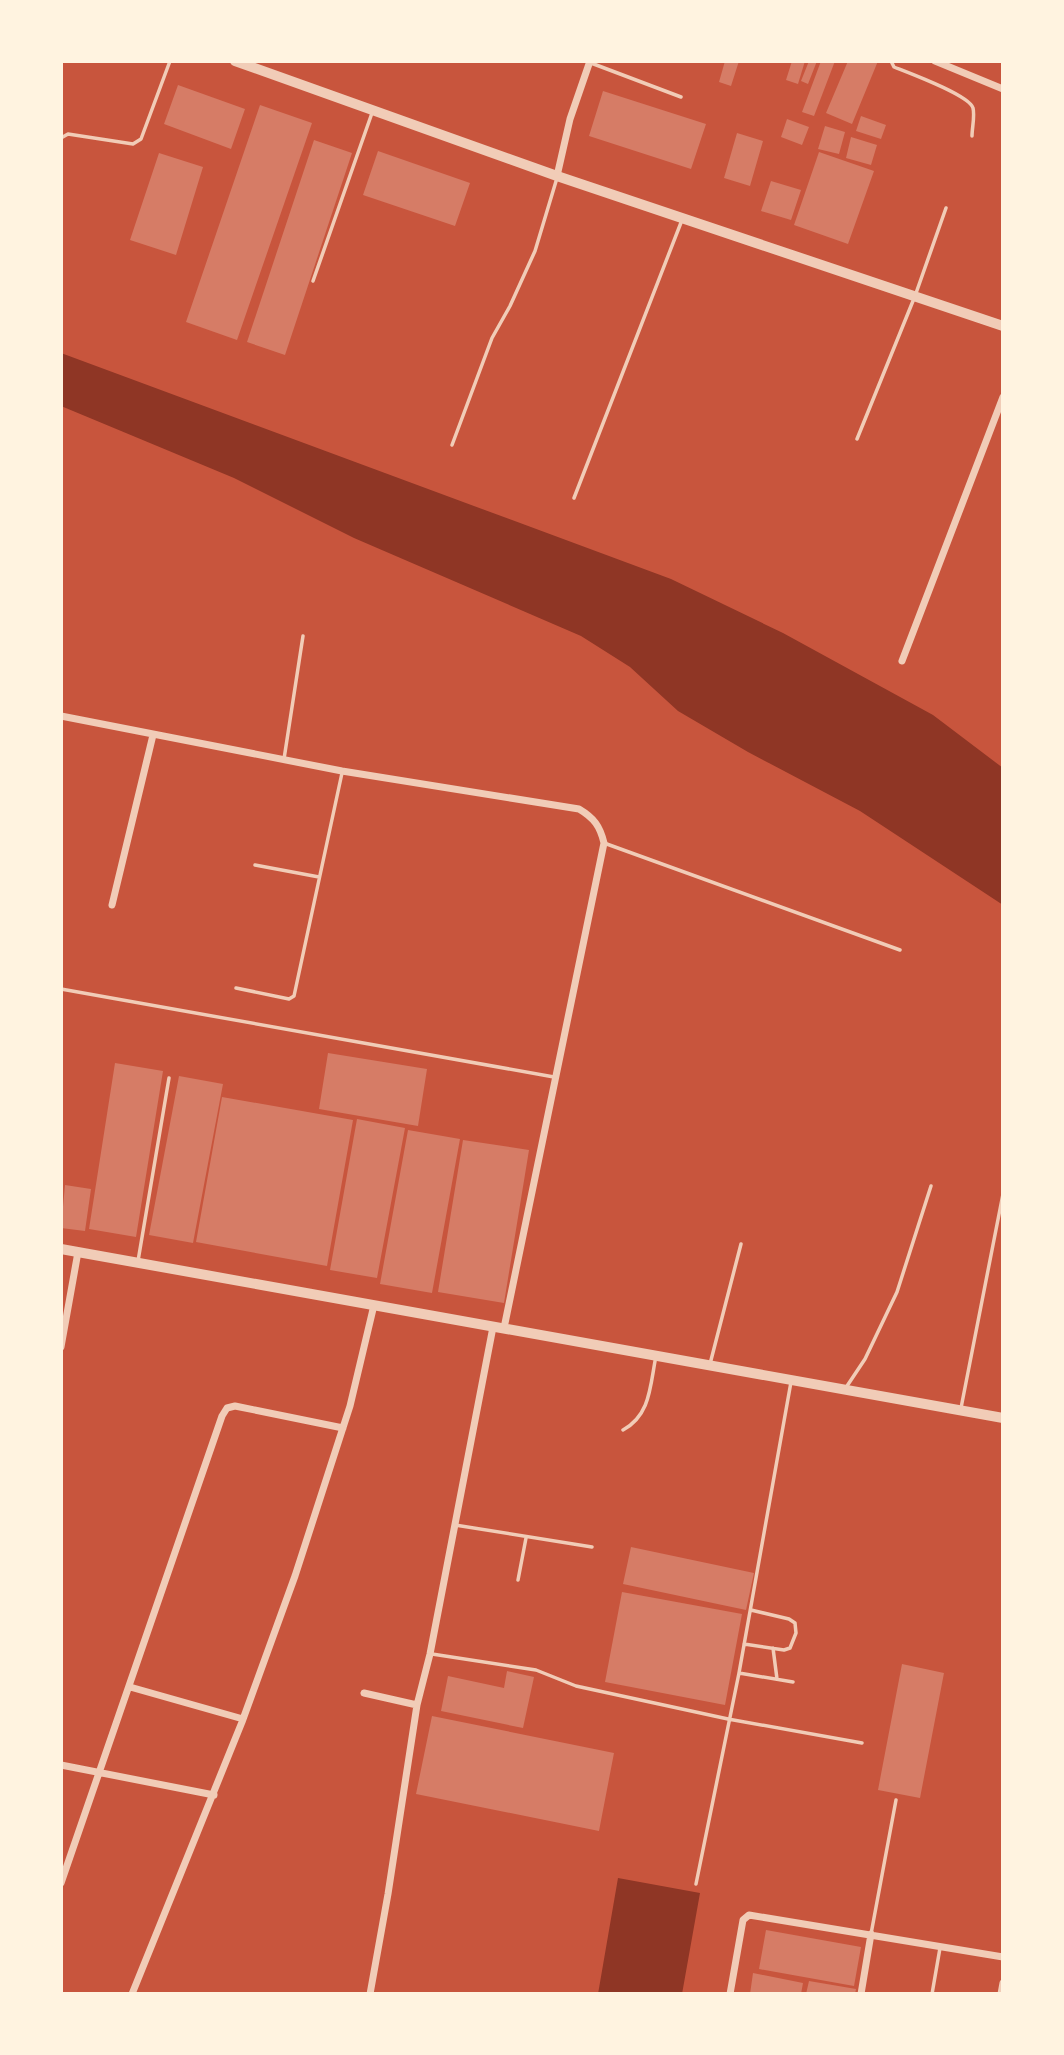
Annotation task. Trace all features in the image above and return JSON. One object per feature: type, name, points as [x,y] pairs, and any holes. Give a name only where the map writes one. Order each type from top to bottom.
[{"type":"street","points":[[235,61],[557,176],[1003,326]]},
{"type":"street","points":[[935,61],[1003,89]]},
{"type":"street","points":[[557,176],[570,119],[589,62]]},
{"type":"street","points":[[902,661],[1003,397]]},
{"type":"street","points":[[61,716],[342,771],[579,809],[593,817],[601,829],[604,843],[504,1328]]},
{"type":"street","points":[[112,905],[153,735]]},
{"type":"street","points":[[61,1249],[1003,1418]]},
{"type":"street","points":[[61,1347],[78,1252]]},
{"type":"street","points":[[132,1994],[214,1796],[313,1524],[343,1428],[374,1305]]},
{"type":"street","points":[[370,1994],[417,1705],[430,1654],[493,1326]]},
{"type":"street","points":[[61,1883],[222,1416],[227,1408],[235,1406],[343,1428]]},
{"type":"street","points":[[130,1687],[243,1718]]},
{"type":"street","points":[[364,1693],[417,1705]]},
{"type":"street","points":[[61,1765],[214,1796]]},
{"type":"street","points":[[730,1994],[743,1920],[746,1916],[1003,1957]]},
{"type":"street","points":[[861,1994],[871,1934]]},
{"type":"street","points":[[1001,1994],[1003,1983]]},
{"type":"lane","points":[[61,138],[68,134],[133,144],[141,139],[170,61]]},
{"type":"lane","points":[[891,61],[894,67],[971,104],[972,136]]},
{"type":"lane","points":[[589,62],[681,97]]},
{"type":"lane","points":[[313,281],[373,111]]},
{"type":"lane","points":[[452,445],[492,338],[535,251],[557,176]]},
{"type":"lane","points":[[857,439],[915,296],[946,208]]},
{"type":"lane","points":[[574,498],[683,218]]},
{"type":"lane","points":[[284,759],[303,636]]},
{"type":"lane","points":[[236,988],[292,998],[342,771]]},
{"type":"lane","points":[[604,843],[900,950]]},
{"type":"lane","points":[[255,865],[320,877]]},
{"type":"lane","points":[[61,989],[556,1077]]},
{"type":"lane","points":[[138,1263],[169,1078]]},
{"type":"lane","points":[[844,1390],[865,1359],[897,1292],[931,1186]]},
{"type":"lane","points":[[960,1410],[1003,1194]]},
{"type":"lane","points":[[710,1366],[741,1244]]},
{"type":"lane","points":[[623,1430],[643,1414],[656,1356]]},
{"type":"lane","points":[[696,1884],[751,1610],[791,1380]]},
{"type":"lane","points":[[455,1525],[592,1547]]},
{"type":"lane","points":[[518,1580],[527,1538]]},
{"type":"lane","points":[[744,1644],[790,1648],[796,1633],[795,1623],[789,1619],[751,1610]]},
{"type":"lane","points":[[773,1648],[777,1679]]},
{"type":"lane","points":[[430,1654],[536,1670],[576,1686],[728,1719],[862,1743]]},
{"type":"lane","points":[[739,1673],[793,1682]]},
{"type":"lane","points":[[871,1934],[896,1800]]},
{"type":"lane","points":[[932,1994],[941,1946]]},
{"type":"shaded area","points":[[61,353],[671,579],[783,633],[933,715],[1003,768],[1003,905],[860,811],[748,752],[678,711],[630,667],[581,636],[354,538],[234,478],[61,406]]},
{"type":"shaded area","points":[[618,1878],[700,1893],[682,1994],[598,1994]]},
{"type":"building","points":[[725,61],[739,61],[731,86],[719,82]]},
{"type":"building","points":[[792,61],[805,61],[798,84],[786,80]]},
{"type":"building","points":[[809,61],[817,61],[808,84],[801,81]]},
{"type":"building","points":[[821,61],[835,61],[814,116],[802,112]]},
{"type":"building","points":[[848,61],[878,61],[852,124],[826,113]]},
{"type":"building","points":[[178,85],[245,109],[231,149],[164,124]]},
{"type":"building","points":[[603,91],[706,124],[691,169],[589,136]]},
{"type":"building","points":[[260,105],[312,123],[237,340],[186,322]]},
{"type":"building","points":[[861,116],[886,125],[881,139],[856,131]]},
{"type":"building","points":[[787,119],[809,127],[802,145],[781,137]]},
{"type":"building","points":[[825,126],[845,132],[839,154],[818,149]]},
{"type":"building","points":[[737,133],[763,141],[750,186],[724,178]]},
{"type":"building","points":[[851,137],[877,145],[871,165],[846,158]]},
{"type":"building","points":[[314,140],[352,153],[285,355],[247,342]]},
{"type":"building","points":[[378,151],[470,183],[455,226],[363,195]]},
{"type":"building","points":[[819,152],[874,171],[848,244],[794,225]]},
{"type":"building","points":[[159,153],[203,167],[176,255],[130,240]]},
{"type":"building","points":[[771,181],[801,190],[791,220],[761,211]]},
{"type":"building","points":[[328,1053],[427,1069],[418,1126],[319,1109]]},
{"type":"building","points":[[115,1063],[163,1071],[136,1237],[89,1229]]},
{"type":"building","points":[[179,1076],[223,1084],[193,1243],[149,1235]]},
{"type":"building","points":[[222,1097],[353,1120],[327,1266],[196,1242]]},
{"type":"building","points":[[357,1119],[405,1128],[377,1278],[330,1270]]},
{"type":"building","points":[[408,1130],[460,1139],[432,1293],[380,1284]]},
{"type":"building","points":[[463,1140],[529,1150],[504,1303],[438,1292]]},
{"type":"building","points":[[65,1185],[91,1189],[85,1231],[61,1228]]},
{"type":"building","points":[[631,1547],[754,1573],[746,1610],[623,1584]]},
{"type":"building","points":[[622,1592],[742,1614],[725,1705],[605,1682]]},
{"type":"building","points":[[902,1664],[944,1673],[920,1798],[878,1790]]},
{"type":"building","points":[[507,1671],[534,1677],[523,1728],[441,1711],[448,1676],[504,1688]]},
{"type":"building","points":[[432,1716],[614,1753],[599,1831],[416,1794]]},
{"type":"building","points":[[766,1930],[861,1947],[854,1986],[759,1969]]},
{"type":"building","points":[[753,1973],[803,1983],[801,1994],[750,1994]]},
{"type":"building","points":[[809,1981],[856,1989],[855,1994],[806,1994]]}]
